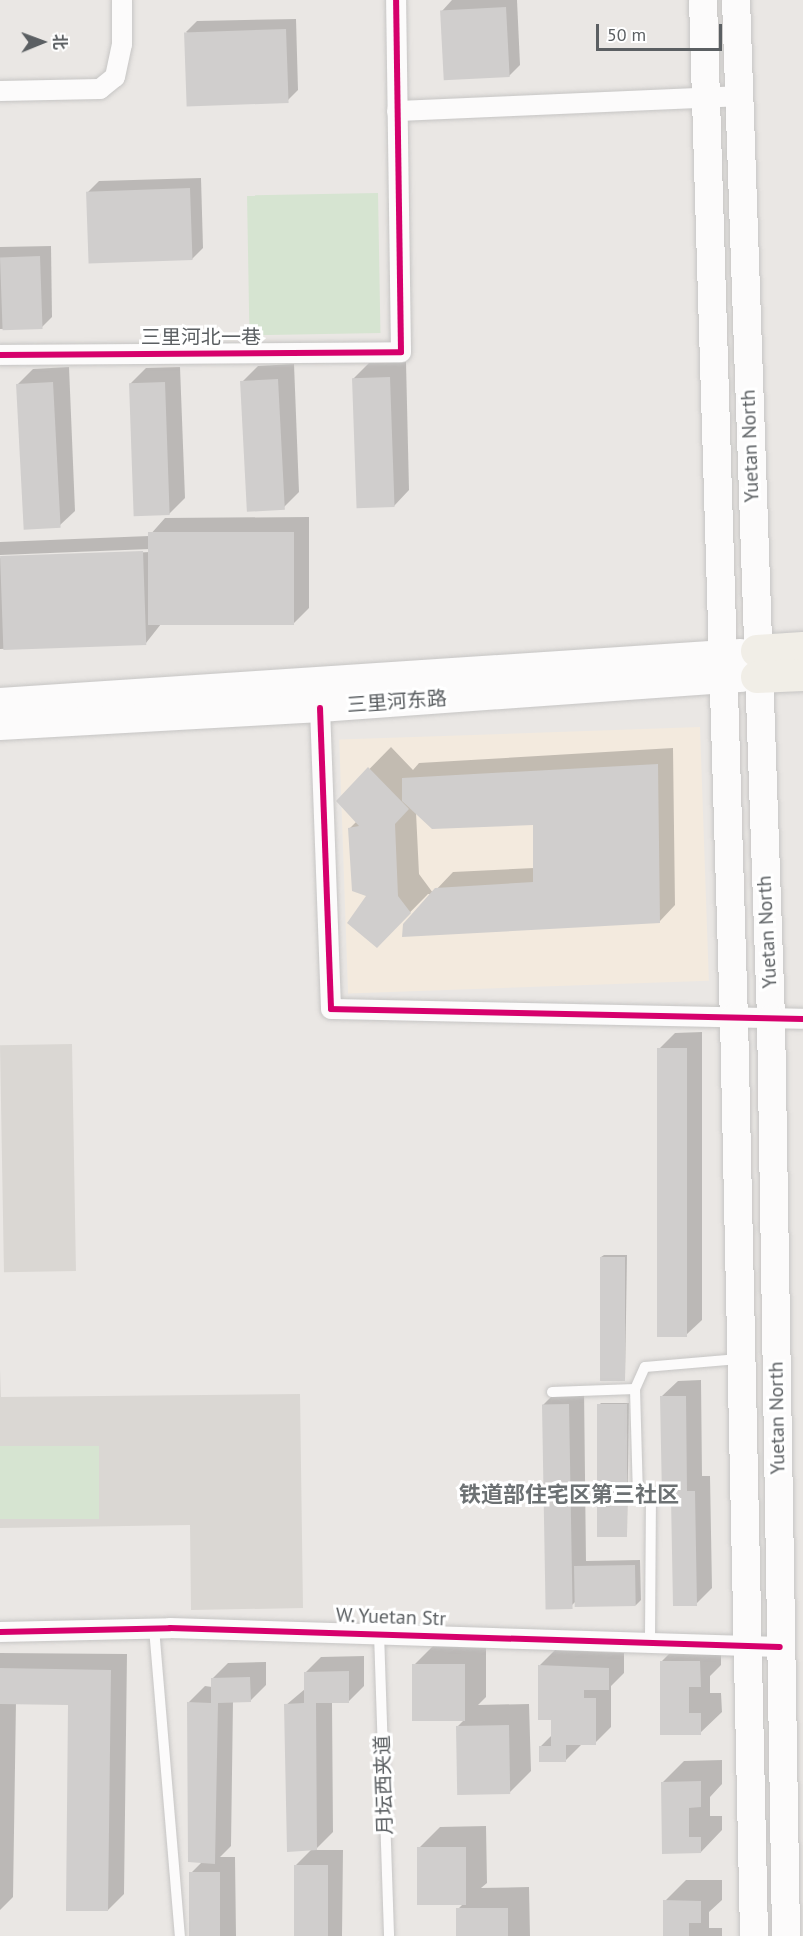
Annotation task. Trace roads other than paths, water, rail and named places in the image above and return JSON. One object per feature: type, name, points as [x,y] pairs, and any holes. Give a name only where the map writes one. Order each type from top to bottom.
[{"type":"main road","name":"Yuetan North","points":[[703,0],[734,1018],[754,1936]]},
{"type":"main road","name":"Yuetan North","points":[[736,0],[757,664],[771,1019],[786,1936]]},
{"type":"main road","points":[[757,664],[803,648]]},
{"type":"main road","points":[[757,664],[803,675]]},
{"type":"main road","name":"三里河东路","points":[[0,702],[757,664]]},
{"type":"main road","name":"三里河东路","points":[[0,726],[320,708],[722,666]]},
{"type":"street","points":[[0,91],[100,89],[115,77],[122,44],[122,0]]},
{"type":"street","points":[[396,0],[397,111],[739,96]]},
{"type":"street","name":"三里河北一巷","points":[[0,354],[401,352],[397,111]]},
{"type":"street","points":[[320,708],[331,1009],[803,1019]]},
{"type":"street","name":"W. Yuetan Str","points":[[0,1632],[154,1628],[650,1641],[749,1648],[780,1647]]},
{"type":"lane","points":[[650,1641],[651,1494],[638,1494],[635,1389],[645,1367],[742,1358]]},
{"type":"lane","points":[[552,1392],[635,1389]]},
{"type":"lane","points":[[154,1628],[180,1936]]},
{"type":"lane","name":"月坛西夹道","points":[[379,1634],[389,1936]]},
{"type":"district","name":"铁道部住宅区第三社区","points":[[569,1495]]}]
